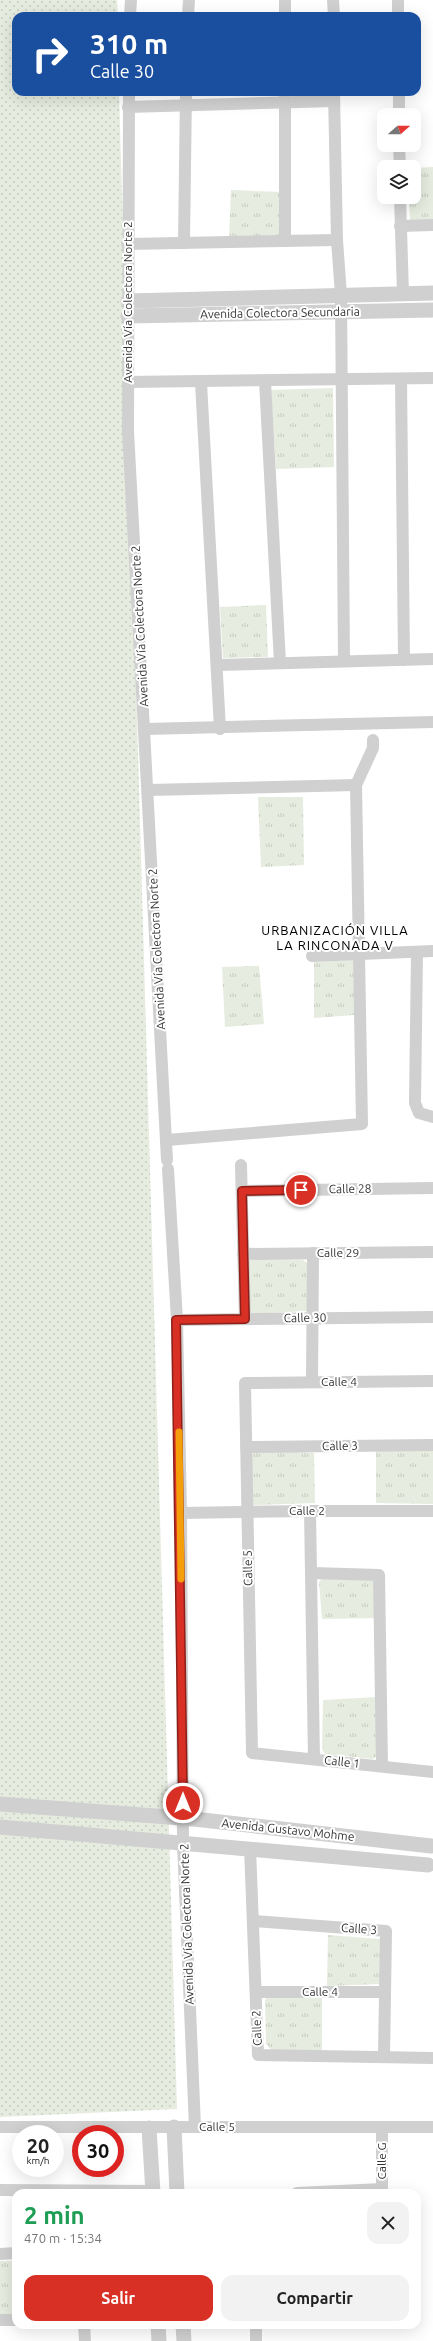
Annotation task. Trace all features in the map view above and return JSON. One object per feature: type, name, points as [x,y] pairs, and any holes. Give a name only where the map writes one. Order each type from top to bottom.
[{"type":"street","points":[[130,12],[131,0]]},
{"type":"street","points":[[188,12],[189,0]]},
{"type":"street","points":[[285,0],[285,12]]},
{"type":"street","points":[[334,0],[334,12]]},
{"type":"street","points":[[398,0],[398,12]]},
{"type":"street","name":"Avenida Vía Colectora Norte 2","points":[[129,96],[127,244],[128,430],[146,729],[176,1320],[181,1513],[184,1844],[195,2127]]},
{"type":"street","points":[[184,243],[186,96]]},
{"type":"street","points":[[399,96],[399,108]]},
{"type":"street","points":[[128,107],[186,107],[285,98],[334,97],[337,240],[341,295],[344,660]]},
{"type":"street","points":[[285,98],[285,241]]},
{"type":"street","points":[[400,204],[403,294]]},
{"type":"street","points":[[400,226],[433,226]]},
{"type":"street","points":[[127,244],[337,240]]},
{"type":"street","name":"Avenida Colectora Secundaria","points":[[128,300],[433,293]]},
{"type":"street","name":"Avenida Colectora Secundaria","points":[[128,316],[433,310]]},
{"type":"street","points":[[128,382],[201,383],[433,378]]},
{"type":"street","points":[[401,379],[404,660]]},
{"type":"street","points":[[265,381],[280,663]]},
{"type":"street","points":[[201,383],[220,729]]},
{"type":"street","points":[[217,665],[344,660],[433,659]]},
{"type":"street","points":[[146,729],[220,729],[433,722]]},
{"type":"street","points":[[167,1140],[362,1124],[356,785],[374,748],[373,740]]},
{"type":"street","points":[[149,790],[356,785]]},
{"type":"street","points":[[312,956],[433,951]]},
{"type":"street","points":[[417,952],[415,1102],[419,1113],[433,1117]]},
{"type":"street","points":[[241,1165],[245,1319]]},
{"type":"street","name":"Calle 28","points":[[242,1191],[433,1188]]},
{"type":"street","name":"Calle 29","points":[[243,1254],[433,1252]]},
{"type":"street","points":[[312,1382],[313,1253]]},
{"type":"street","name":"Calle 30","points":[[176,1320],[433,1318]]},
{"type":"street","name":"Calle 4","points":[[245,1383],[433,1381]]},
{"type":"street","name":"Calle 5","points":[[245,1383],[252,1753]]},
{"type":"street","name":"Calle 3","points":[[246,1447],[433,1445]]},
{"type":"street","points":[[310,1510],[314,1759]]},
{"type":"street","name":"Calle 2","points":[[181,1513],[310,1510],[433,1511]]},
{"type":"street","points":[[312,1574],[379,1575],[382,1766]]},
{"type":"street","name":"Calle 1","points":[[252,1753],[433,1772]]},
{"type":"street","name":"Avenida Gustavo Mohme","points":[[0,1804],[184,1818],[432,1846]]},
{"type":"street","name":"Avenida Gustavo Mohme","points":[[0,1827],[184,1844],[250,1848],[431,1867]]},
{"type":"street","points":[[431,1867],[428,1852],[432,1846]]},
{"type":"street","name":"Calle 2","points":[[250,1848],[258,2055],[433,2058]]},
{"type":"street","name":"Calle 3","points":[[254,1921],[386,1931],[384,2057]]},
{"type":"street","name":"Calle 4","points":[[256,1992],[385,1992]]},
{"type":"street","name":"Calle 5","points":[[0,2127],[433,2127]]},
{"type":"street","points":[[174,2127],[177,2189]]},
{"type":"street","points":[[150,2128],[153,2189]]},
{"type":"street","name":"Calle G","points":[[382,2128],[382,2189]]},
{"type":"street","points":[[0,2190],[12,2190]]},
{"type":"street","points":[[0,2254],[12,2253]]},
{"type":"street","points":[[0,2320],[12,2320]]},
{"type":"street","points":[[84,2329],[85,2341]]},
{"type":"street","points":[[158,2329],[159,2341]]},
{"type":"street","points":[[183,2329],[184,2341]]},
{"type":"street","points":[[256,2329],[256,2341]]},
{"type":"green space","points":[[0,0],[117,0],[118,12],[12,12],[12,96],[119,96],[177,2109],[0,2117]]},
{"type":"green space","points":[[433,167],[433,220],[410,220],[409,204],[421,204],[421,168]]},
{"type":"green space","points":[[231,190],[283,192],[283,238],[229,239]]},
{"type":"green space","points":[[333,388],[334,467],[276,469],[271,390]]},
{"type":"green space","points":[[266,605],[268,657],[223,658],[220,607]]},
{"type":"green space","points":[[258,797],[303,797],[304,865],[261,867]]},
{"type":"green space","points":[[354,960],[354,1015],[314,1018],[314,962]]},
{"type":"green space","points":[[259,966],[264,1024],[225,1027],[222,967]]},
{"type":"green space","points":[[252,1259],[303,1260],[307,1263],[309,1309],[307,1311],[252,1314],[249,1312],[248,1262]]},
{"type":"green space","points":[[256,1450],[314,1453],[315,1503],[254,1505],[252,1503],[252,1454]]},
{"type":"green space","points":[[433,1450],[433,1504],[376,1503],[376,1451]]},
{"type":"green space","points":[[323,1577],[373,1578],[377,1618],[322,1619],[319,1582]]},
{"type":"green space","points":[[377,1697],[377,1756],[373,1759],[325,1754],[322,1749],[323,1700]]},
{"type":"green space","points":[[328,1935],[381,1939],[381,1984],[327,1986]]},
{"type":"green space","points":[[269,1996],[322,1998],[322,2050],[272,2050],[266,2044],[265,2000]]},
{"type":"green space","points":[[0,2261],[12,2261],[12,2315],[0,2316]]},
{"type":"slow traffic","points":[[179,1432],[181,1579]]},
{"type":"district","name":"URBANIZACIÓN VILLA LA RINCONADA V","points":[[335,938]]},
{"type":"route","points":[[183,1803],[181,1513],[176,1320],[245,1319],[242,1191],[301,1190]]}]
